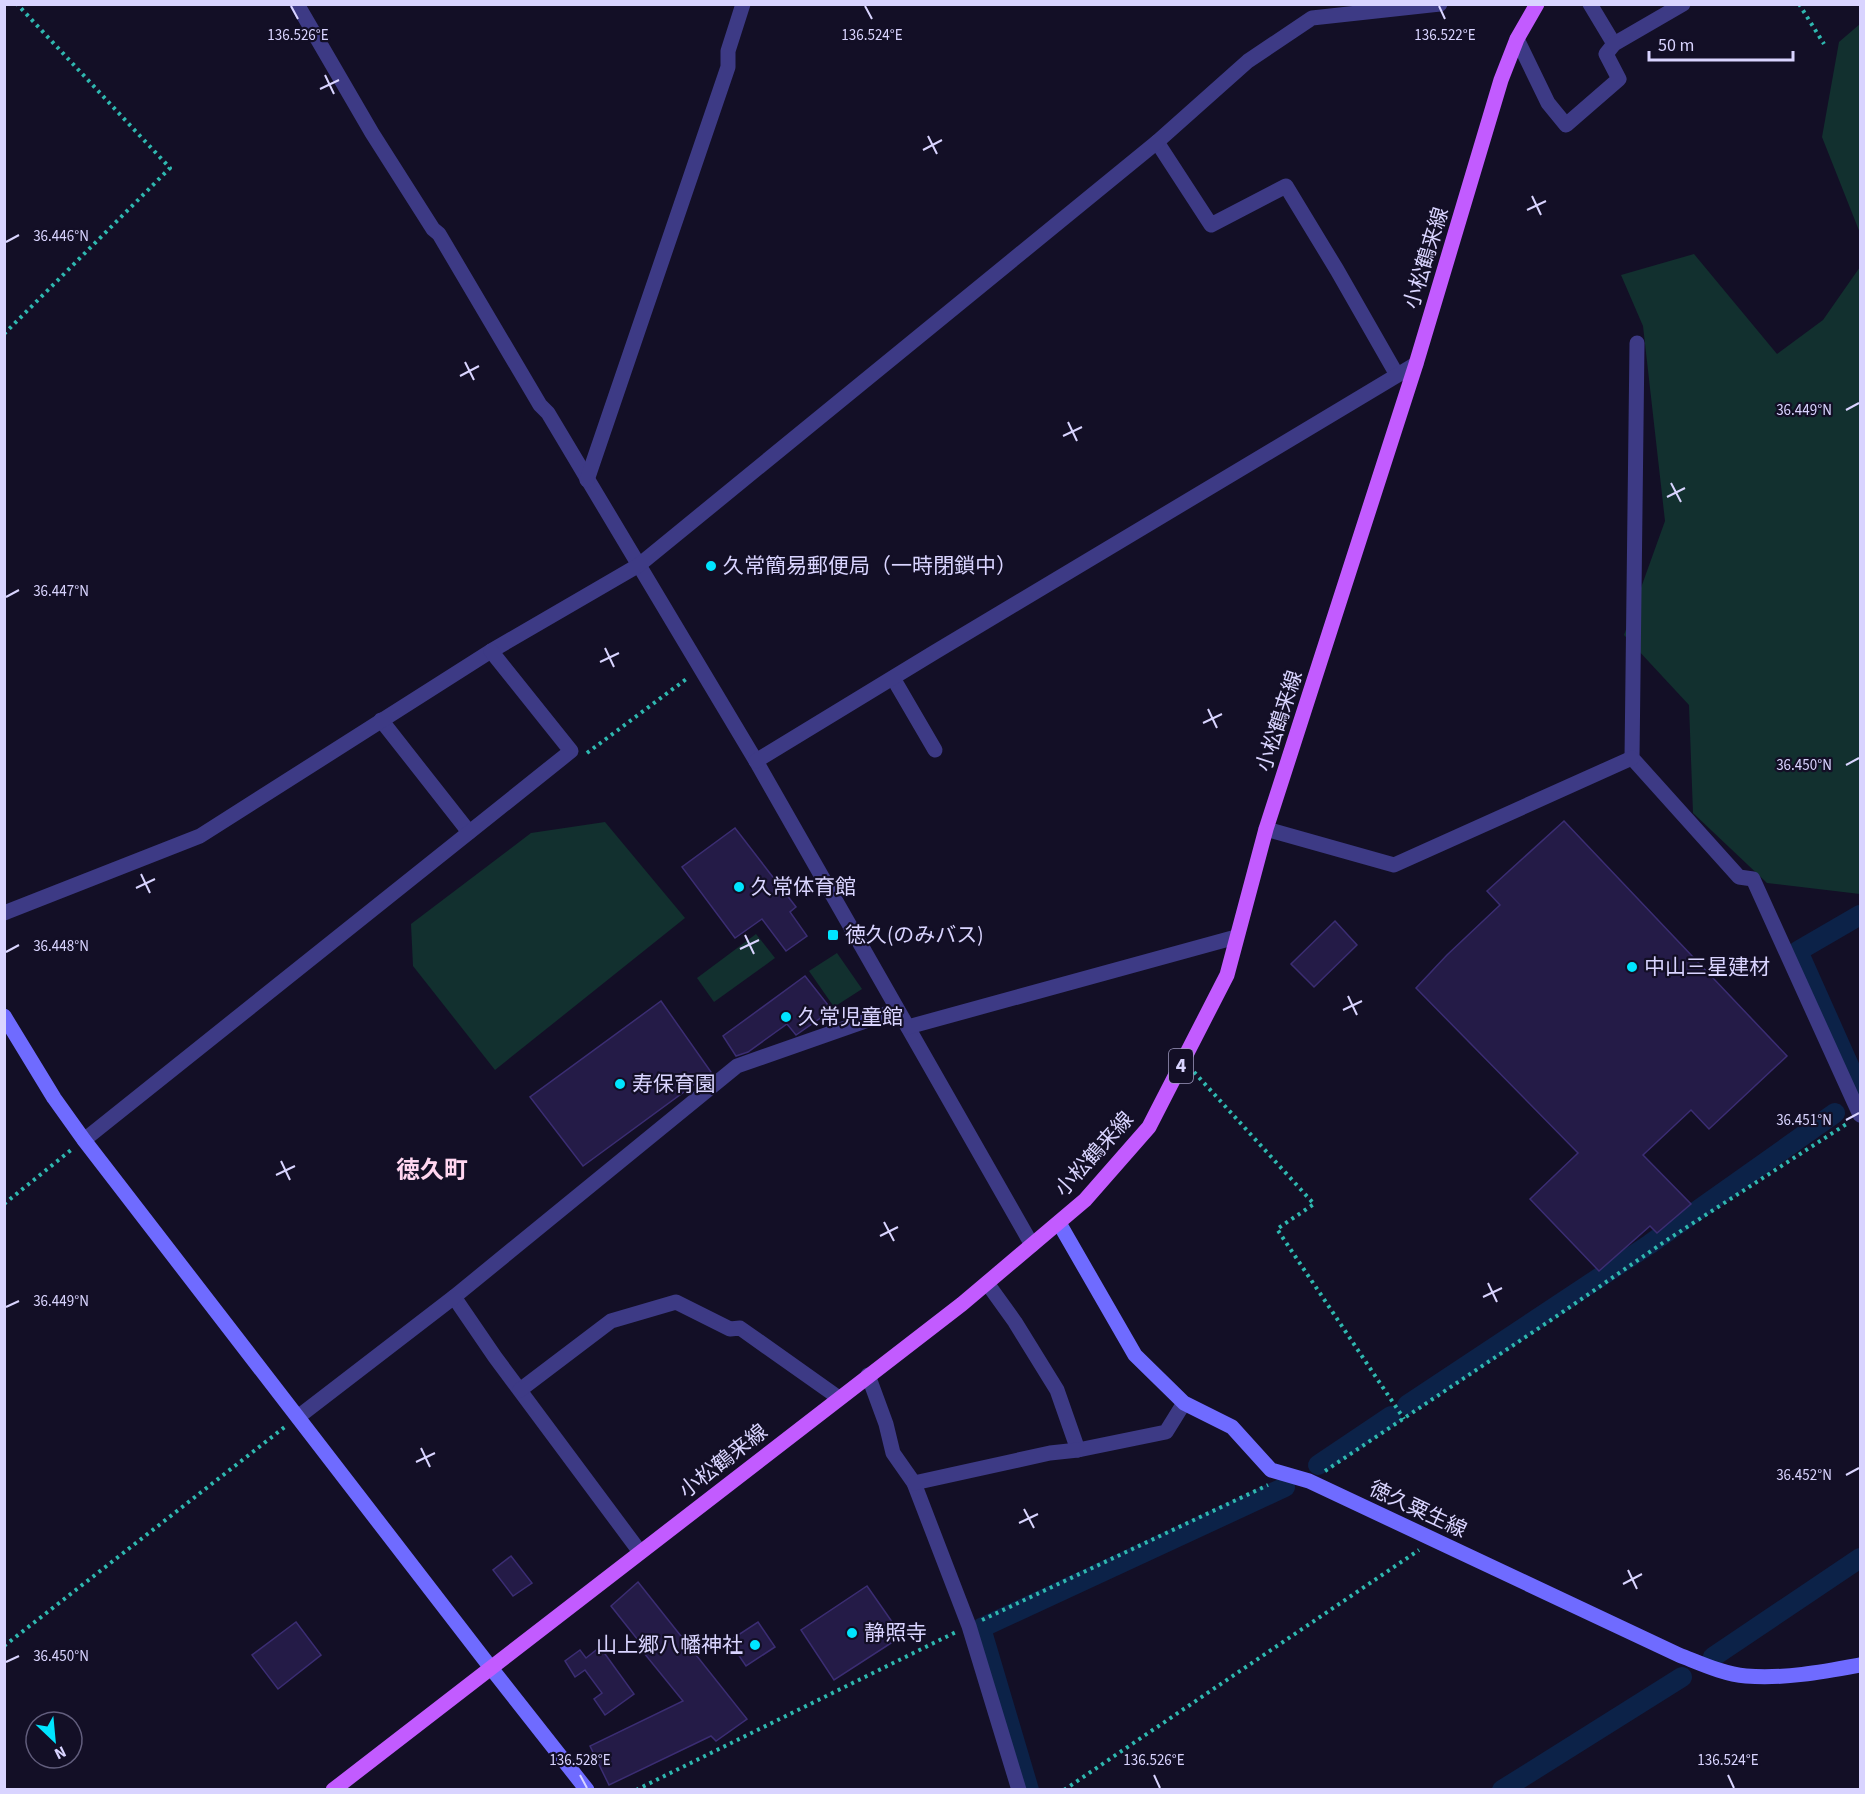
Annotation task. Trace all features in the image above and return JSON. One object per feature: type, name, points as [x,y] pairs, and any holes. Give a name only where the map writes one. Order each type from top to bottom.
[{"type":"main road","name":"小松鶴来線","points":[[333,1790],[987,1283],[1085,1200],[1149,1127],[1227,975],[1266,829],[1416,364],[1501,80],[1517,39],[1537,4]]},
{"type":"main road","points":[[4,1016],[54,1098],[84,1140],[587,1790]]},
{"type":"main road","name":"徳久粟生線","points":[[1059,1222],[1135,1355],[1184,1403],[1232,1427],[1271,1470],[1309,1481],[1680,1655],[1715,1668],[1744,1676],[1801,1676],[1860,1665]]},
{"type":"street","points":[[297,4],[372,133],[433,230],[439,234],[756,761],[1032,1245]]},
{"type":"street","points":[[587,480],[728,67],[728,51],[743,4]]},
{"type":"street","points":[[4,913],[200,836],[491,651],[639,565],[1157,142],[1248,62],[1312,18],[1440,4]]},
{"type":"street","points":[[1590,4],[1614,44]]},
{"type":"street","points":[[1517,39],[1548,103],[1566,125],[1619,80],[1606,54],[1614,44],[1683,4]]},
{"type":"street","points":[[1157,142],[1211,225],[1286,186],[1397,375]]},
{"type":"street","points":[[1637,343],[1632,758],[1739,877],[1754,879],[1860,1115]]},
{"type":"street","points":[[756,761],[1416,364]]},
{"type":"street","points":[[84,1140],[571,751],[491,651]]},
{"type":"street","points":[[893,678],[935,750]]},
{"type":"street","points":[[381,720],[469,832]]},
{"type":"street","points":[[1266,829],[1394,864],[1632,758]]},
{"type":"street","points":[[908,1027],[1236,937]]},
{"type":"street","points":[[298,1417],[454,1297],[737,1066],[897,1010]]},
{"type":"street","points":[[987,1283],[1015,1322],[1057,1390],[1078,1450]]},
{"type":"street","points":[[454,1297],[640,1552]]},
{"type":"street","points":[[520,1390],[611,1321],[676,1302],[730,1329],[741,1328],[839,1398]]},
{"type":"street","points":[[868,1375],[886,1425],[893,1453],[914,1483],[969,1626],[1019,1790]]},
{"type":"street","points":[[914,1483],[1050,1453],[1078,1450],[1166,1432],[1184,1403]]},
{"type":"path","points":[[4,334],[170,168],[17,4]]},
{"type":"path","points":[[1800,4],[1824,44]]},
{"type":"path","points":[[571,751],[586,753],[701,669]]},
{"type":"path","points":[[1184,1060],[1314,1204],[1277,1229],[1404,1419]]},
{"type":"path","points":[[1309,1481],[1670,1238],[1860,1115]]},
{"type":"path","points":[[4,1204],[84,1140]]},
{"type":"path","points":[[4,1646],[298,1417]]},
{"type":"path","points":[[1064,1790],[1435,1540]]},
{"type":"green space","points":[[1860,24],[1860,233],[1822,137],[1839,42]]},
{"type":"green space","points":[[1694,254],[1777,354],[1823,320],[1860,267],[1860,894],[1767,883],[1693,813],[1689,705],[1624,635],[1665,521],[1643,326],[1621,275]]},
{"type":"green space","points":[[605,822],[685,918],[495,1070],[413,966],[411,924],[531,833]]},
{"type":"green space","points":[[756,934],[775,958],[714,1002],[697,978]]},
{"type":"green space","points":[[837,953],[862,989],[834,1007],[809,971]]},
{"type":"building","points":[[1564,821],[1787,1056],[1709,1129],[1691,1110],[1643,1155],[1691,1204],[1657,1233],[1650,1226],[1599,1271],[1530,1199],[1578,1153],[1416,988],[1500,905],[1487,891]]},
{"type":"building","name":"久常体育館","points":[[735,828],[796,907],[790,912],[807,936],[786,951],[762,919],[735,938],[682,867]]},
{"type":"building","points":[[1335,921],[1357,945],[1314,987],[1291,964]]},
{"type":"building","name":"久常児童館","points":[[805,976],[832,1010],[796,1035],[787,1024],[748,1052],[736,1056],[723,1036]]},
{"type":"building","name":"寿保育園","points":[[661,1001],[711,1072],[583,1166],[530,1097]]},
{"type":"building","points":[[511,1556],[532,1583],[513,1596],[493,1570]]},
{"type":"building","points":[[638,1582],[747,1719],[716,1741],[711,1736],[609,1785],[590,1746],[683,1701],[635,1642],[638,1640],[611,1606]]},
{"type":"building","name":"静照寺","points":[[867,1586],[902,1636],[834,1680],[801,1630]]},
{"type":"building","points":[[296,1622],[321,1655],[278,1689],[252,1655]]},
{"type":"building","points":[[758,1622],[775,1647],[746,1666],[729,1641]]},
{"type":"building","points":[[600,1647],[634,1694],[605,1715],[594,1699],[602,1693],[585,1670],[575,1677],[565,1661],[580,1650],[586,1658]]},
{"type":"waterway","points":[[1860,915],[1798,951],[1860,1090]]},
{"type":"waterway","points":[[1407,1405],[1650,1244],[1835,1113]]},
{"type":"waterway","points":[[1318,1465],[1391,1416]]},
{"type":"waterway","points":[[1029,1790],[981,1628],[1285,1487]]},
{"type":"waterway","points":[[1713,1657],[1860,1558]]},
{"type":"waterway","points":[[1502,1790],[1682,1677]]},
{"type":"place","name":"久常簡易郵便局（一時閉鎖中）","points":[[711,566]]},
{"type":"place","name":"久常体育館","points":[[739,887]]},
{"type":"place","name":"徳久(のみバス)","points":[[833,935]]},
{"type":"place","name":"中山三星建材","points":[[1632,967]]},
{"type":"place","name":"久常児童館","points":[[786,1017]]},
{"type":"place","name":"寿保育園","points":[[620,1084]]},
{"type":"place","name":"静照寺","points":[[852,1633]]},
{"type":"place","name":"山上郷八幡神社","points":[[755,1645]]},
{"type":"district","name":"徳久町","points":[[432,1170]]}]
